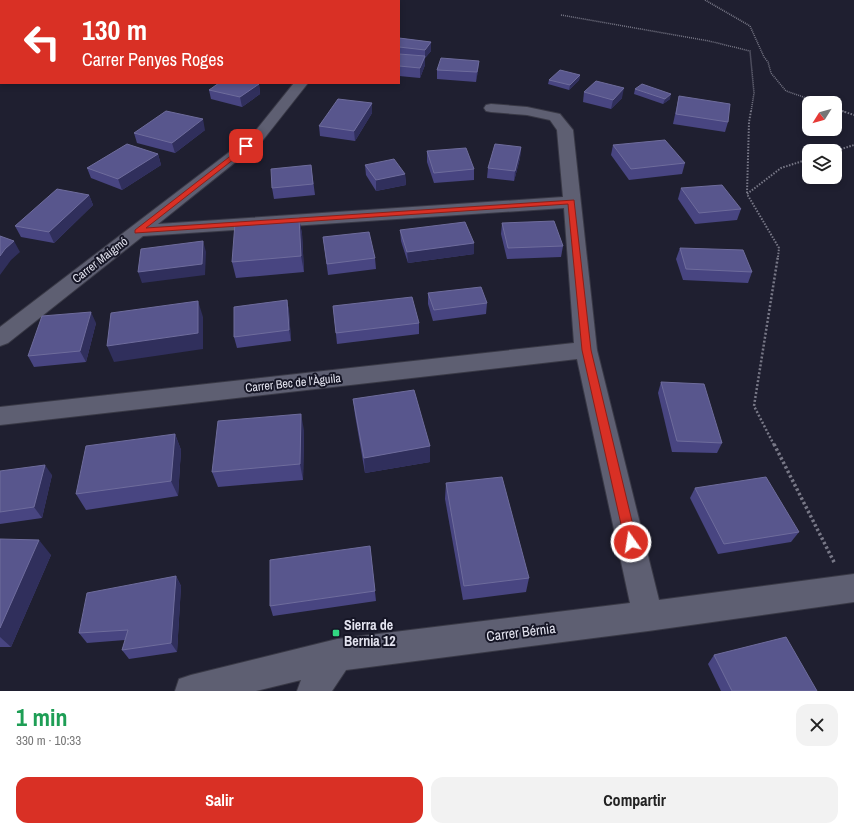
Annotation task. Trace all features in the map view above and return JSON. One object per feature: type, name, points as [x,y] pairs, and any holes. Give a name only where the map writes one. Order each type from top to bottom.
[{"type":"street","name":"Carrer Maigmó","points":[[0,338],[258,137],[300,84]]},
{"type":"street","points":[[492,108],[527,111],[555,117],[565,130],[586,350],[648,616]]},
{"type":"street","points":[[137,231],[572,202]]},
{"type":"street","name":"Carrer Bec de l'Àguila","points":[[0,416],[586,350]]},
{"type":"street","name":"Carrer Bérnia","points":[[191,691],[337,656],[851,589]]},
{"type":"street","points":[[313,691],[337,656]]},
{"type":"path","points":[[705,0],[750,26],[768,62],[771,73],[786,91],[802,96]]},
{"type":"path","points":[[560,15],[709,41],[750,51],[754,93],[749,122],[747,194],[779,248],[754,406],[851,589]]},
{"type":"path","points":[[842,111],[854,115]]},
{"type":"path","points":[[842,149],[854,145]]},
{"type":"path","points":[[747,194],[781,168],[802,161]]},
{"type":"building","points":[[400,38],[431,42],[425,50],[400,47]]},
{"type":"building","points":[[400,54],[425,56],[420,68],[400,66]]},
{"type":"building","points":[[441,58],[479,61],[477,72],[437,70]]},
{"type":"building","points":[[560,70],[580,75],[570,85],[549,80]]},
{"type":"building","points":[[596,81],[624,88],[613,100],[584,92]]},
{"type":"building","points":[[218,84],[259,84],[240,97],[209,90]]},
{"type":"building","points":[[642,84],[671,94],[665,99],[635,89]]},
{"type":"building","points":[[679,96],[730,104],[728,122],[676,114]]},
{"type":"building","points":[[338,99],[372,103],[354,131],[319,126]]},
{"type":"building","points":[[166,111],[203,119],[172,143],[134,133]]},
{"type":"building","points":[[665,140],[685,163],[631,169],[613,145]]},
{"type":"building","points":[[127,144],[158,154],[118,179],[87,168]]},
{"type":"building","points":[[495,144],[521,147],[515,171],[488,168]]},
{"type":"building","points":[[466,148],[474,169],[434,173],[427,151]]},
{"type":"building","points":[[394,159],[405,174],[376,180],[365,165]]},
{"type":"building","points":[[311,165],[313,184],[272,188],[271,169]]},
{"type":"building","points":[[722,185],[741,209],[699,213],[681,188]]},
{"type":"building","points":[[57,189],[89,195],[49,232],[15,226]]},
{"type":"building","points":[[299,218],[301,256],[232,262],[235,223]]},
{"type":"building","points":[[554,221],[563,246],[508,248],[502,223]]},
{"type":"building","points":[[465,222],[474,243],[407,252],[400,230]]},
{"type":"building","points":[[369,232],[375,258],[327,264],[323,237]]},
{"type":"building","points":[[0,236],[14,241],[0,256]]},
{"type":"building","points":[[203,241],[202,264],[138,272],[141,249]]},
{"type":"building","points":[[680,248],[743,250],[752,272],[686,269]]},
{"type":"building","points":[[481,287],[487,303],[434,310],[428,293]]},
{"type":"building","points":[[412,297],[419,323],[336,333],[333,306]]},
{"type":"building","points":[[287,300],[289,330],[234,337],[234,307]]},
{"type":"building","points":[[198,301],[198,333],[107,346],[111,313]]},
{"type":"building","points":[[91,312],[80,351],[28,356],[42,316]]},
{"type":"building","points":[[661,382],[704,384],[722,443],[677,441]]},
{"type":"building","points":[[414,390],[430,446],[364,458],[353,399]]},
{"type":"building","points":[[301,414],[300,464],[212,472],[218,421]]},
{"type":"building","points":[[175,434],[171,481],[76,494],[86,446]]},
{"type":"building","points":[[45,465],[34,507],[0,512],[0,471]]},
{"type":"building","points":[[502,477],[529,578],[464,586],[446,483]]},
{"type":"building","points":[[766,477],[799,532],[724,544],[695,488]]},
{"type":"building","points":[[0,539],[39,540],[0,628]]},
{"type":"building","points":[[370,546],[375,591],[270,606],[270,560]]},
{"type":"building","points":[[176,576],[171,643],[122,650],[128,630],[79,633],[87,593]]},
{"type":"building","points":[[786,637],[817,691],[732,691],[714,655]]},
{"type":"place","name":"Sierra de Bernia 12","points":[[336,633]]},
{"type":"route","points":[[246,146],[137,231],[572,202],[586,350],[631,542]]}]
